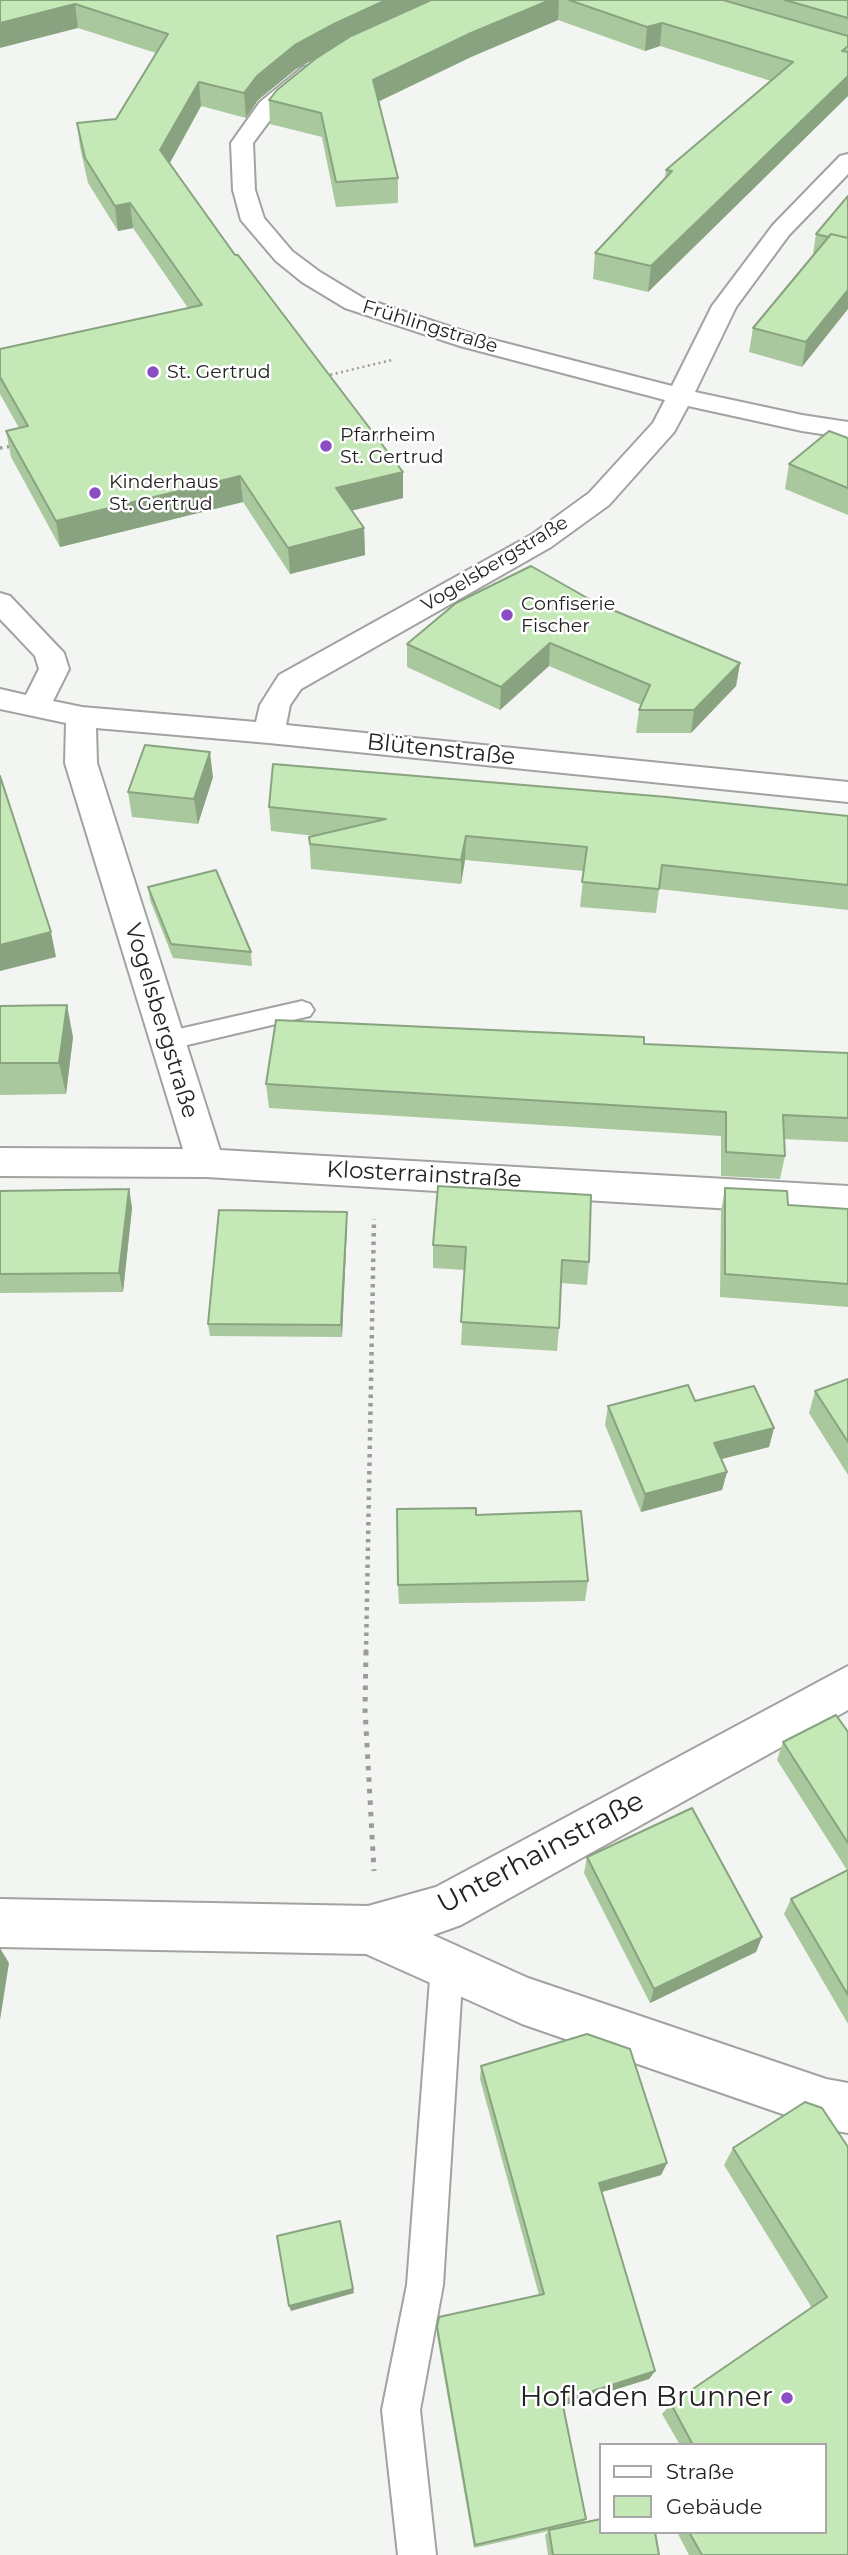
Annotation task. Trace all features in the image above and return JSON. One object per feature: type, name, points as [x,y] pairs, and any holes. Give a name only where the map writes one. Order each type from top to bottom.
[{"type":"street","name":"Frühlingstraße","points":[[334,59],[306,76],[268,107],[243,143],[244,190],[253,220],[284,256],[311,277],[354,303],[469,341],[680,396],[802,423],[848,430]]},
{"type":"street","name":"Vogelsbergstraße","points":[[269,733],[275,705],[290,682],[541,541],[599,499],[665,426],[724,306],[781,230],[848,161]]},
{"type":"street","points":[[0,602],[49,653],[54,669],[35,707]]},
{"type":"street","name":"Blütenstraße","points":[[0,699],[82,717],[269,733],[848,792]]},
{"type":"street","name":"Vogelsbergstraße","points":[[82,717],[79,738],[81,763],[206,1163]]},
{"type":"street","name":"Klosterrainstraße","points":[[0,1162],[206,1163],[848,1201]]},
{"type":"street","name":"Unterhainstraße","points":[[0,1923],[368,1930],[444,1908],[848,1688]]},
{"type":"street","points":[[368,1930],[522,2000],[827,2104],[848,2108]]},
{"type":"lane","points":[[166,1041],[302,1010]]},
{"type":"lane","points":[[418,2555],[401,2410],[425,2285],[447,1966]]},
{"type":"path","points":[[0,449],[22,444]]},
{"type":"path","points":[[375,1172],[365,1709],[375,1884],[434,1891],[444,1908]]},
{"type":"building","points":[[0,0],[386,0],[295,45],[257,76],[244,93],[199,82],[160,150],[235,255],[238,255],[403,472],[336,488],[364,528],[288,548],[240,476],[56,521],[6,431],[28,426],[0,377],[0,349],[202,305],[130,203],[115,206],[85,158],[77,123],[116,119],[168,34],[75,4],[0,23]]},
{"type":"building","points":[[431,0],[550,0],[471,33],[373,80],[398,178],[336,182],[321,113],[269,100],[277,90],[315,59],[351,36]]},
{"type":"building","points":[[569,0],[723,0],[848,36],[848,46],[842,51],[848,52],[848,76],[651,266],[595,253],[672,171],[666,170],[793,62],[662,23],[647,27]]},
{"type":"building","points":[[785,0],[848,0],[848,18]]},
{"type":"building","points":[[848,196],[848,238],[816,234]]},
{"type":"building","points":[[831,234],[848,238],[848,290],[806,342],[753,328]]},
{"type":"building","points":[[829,431],[848,438],[848,488],[789,464]]},
{"type":"building","points":[[531,566],[596,603],[740,663],[694,710],[639,710],[650,685],[550,643],[501,687],[407,644],[456,603]]},
{"type":"building","points":[[145,745],[210,752],[194,799],[128,792]]},
{"type":"building","points":[[273,764],[667,797],[848,816],[848,885],[662,865],[659,889],[582,882],[587,847],[466,836],[461,860],[310,844],[309,837],[386,819],[269,807]]},
{"type":"building","points":[[0,776],[51,932],[0,945]]},
{"type":"building","points":[[216,870],[251,952],[171,944],[148,887]]},
{"type":"building","points":[[67,1005],[59,1063],[0,1063],[0,1006]]},
{"type":"building","points":[[276,1020],[644,1037],[644,1044],[848,1053],[848,1118],[783,1115],[785,1156],[726,1152],[726,1112],[266,1084]]},
{"type":"building","points":[[438,1186],[591,1195],[589,1262],[562,1260],[559,1328],[461,1322],[466,1247],[433,1245]]},
{"type":"building","points":[[725,1188],[787,1191],[788,1205],[848,1209],[848,1284],[725,1274]]},
{"type":"building","points":[[129,1189],[119,1273],[0,1274],[0,1191]]},
{"type":"building","points":[[219,1210],[347,1212],[341,1325],[208,1324]]},
{"type":"building","points":[[848,1379],[848,1442],[815,1391]]},
{"type":"building","points":[[688,1385],[695,1401],[754,1386],[774,1428],[714,1443],[727,1472],[645,1494],[608,1406]]},
{"type":"building","points":[[476,1508],[476,1515],[581,1511],[588,1581],[398,1585],[397,1509]]},
{"type":"building","points":[[836,1715],[848,1732],[848,1843],[783,1742]]},
{"type":"building","points":[[692,1808],[762,1937],[654,1989],[587,1857]]},
{"type":"building","points":[[848,1870],[848,1995],[791,1899]]},
{"type":"building","points":[[587,2034],[630,2049],[667,2163],[599,2183],[655,2371],[562,2401],[586,2519],[475,2545],[437,2327],[439,2317],[544,2294],[481,2066]]},
{"type":"building","points":[[805,2102],[822,2108],[848,2147],[848,2555],[702,2555],[690,2534],[827,2534],[827,2443],[692,2443],[671,2404],[827,2297],[733,2148]]},
{"type":"building","points":[[340,2221],[353,2289],[289,2306],[277,2236]]},
{"type":"building","points":[[600,2519],[600,2534],[655,2534],[659,2555],[553,2555],[549,2530]]},
{"type":"place","name":"St. Gertrud","points":[[153,372]]},
{"type":"place","name":"Pfarrheim St. Gertrud","points":[[326,446]]},
{"type":"place","name":"Kinderhaus St. Gertrud","points":[[95,493]]},
{"type":"place","name":"Confiserie Fischer","points":[[507,615]]},
{"type":"place","name":"Hofladen Brunner","points":[[787,2398]]}]
